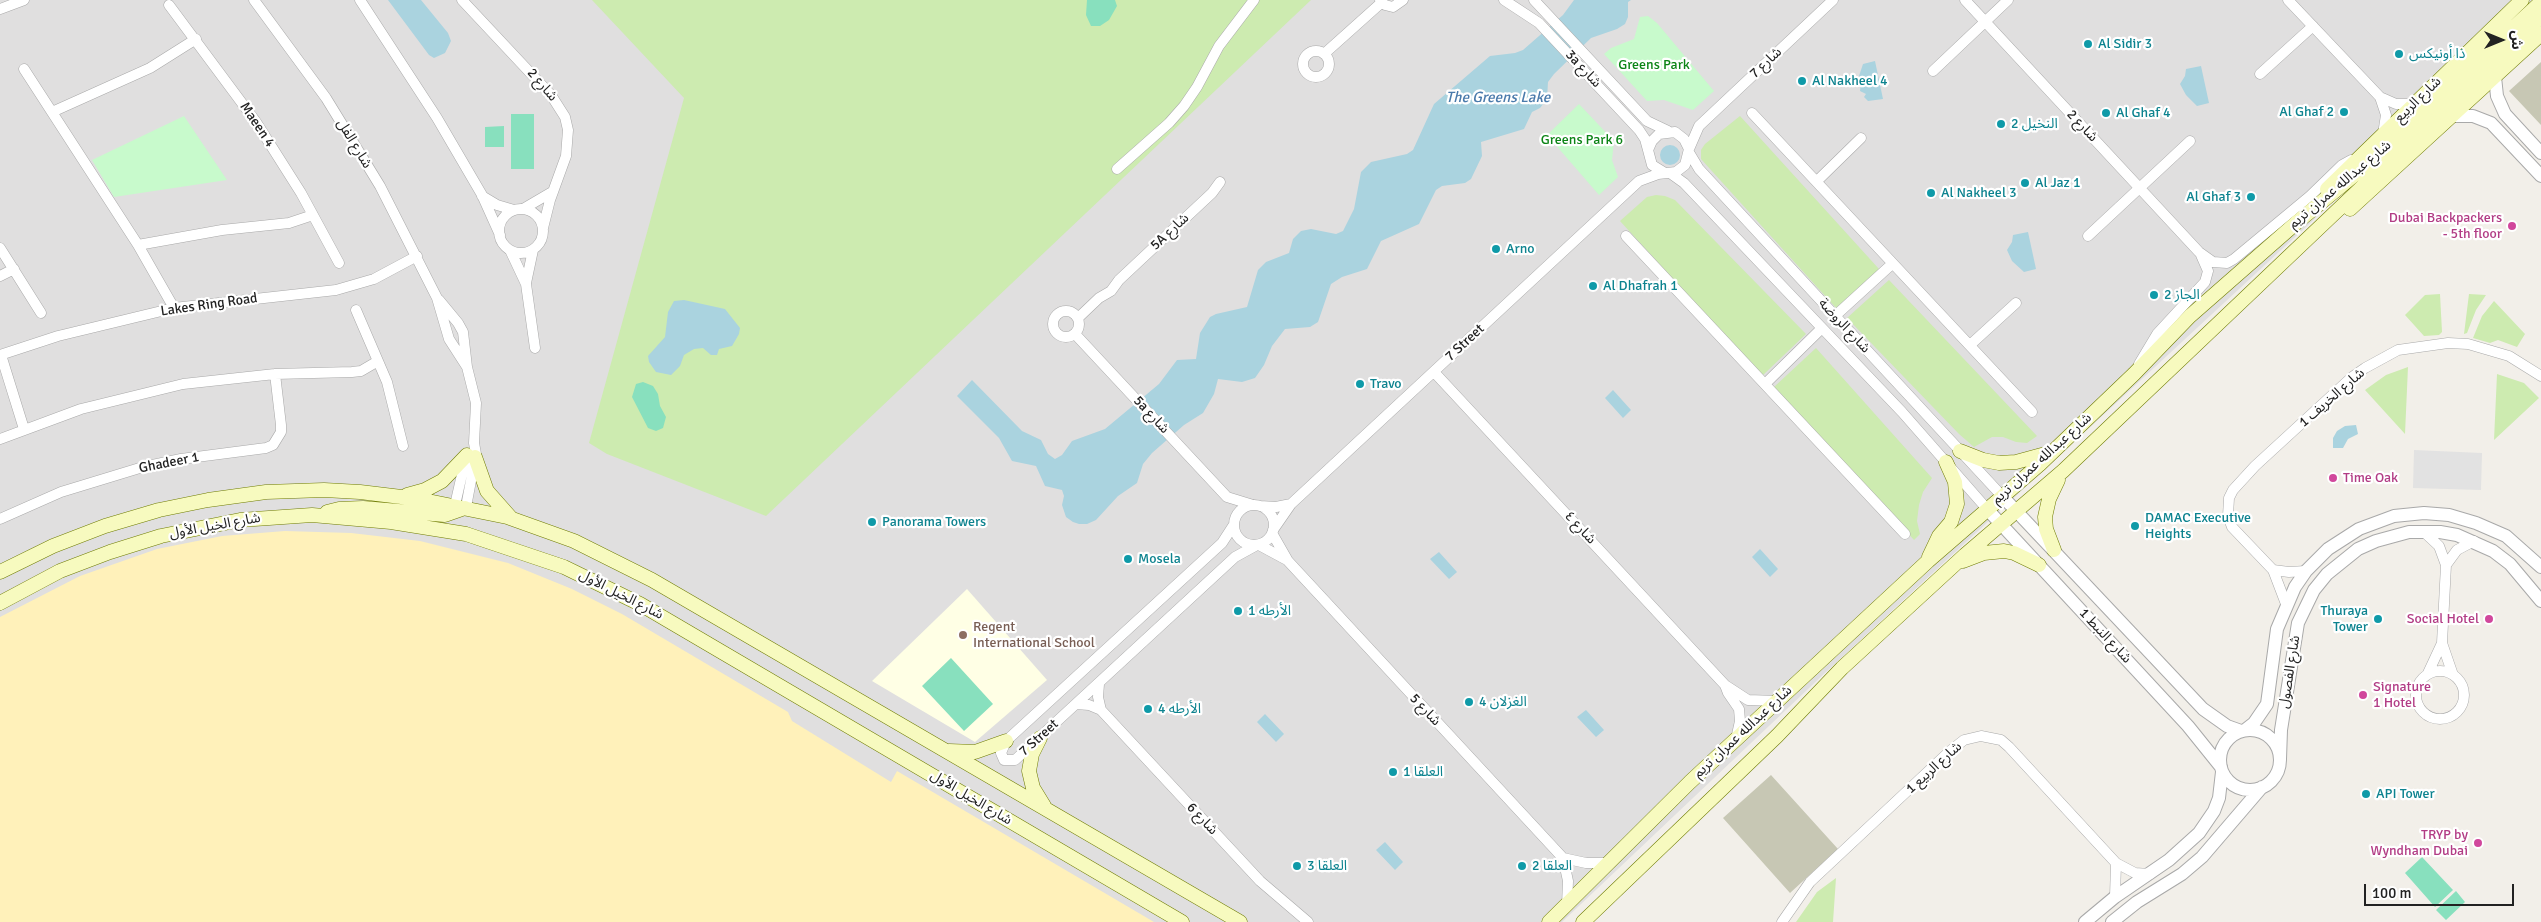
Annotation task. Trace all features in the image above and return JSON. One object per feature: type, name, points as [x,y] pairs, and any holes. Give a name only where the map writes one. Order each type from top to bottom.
[{"type":"main road","name":"شارع الربيع","points":[[2365,167],[2383,134],[2522,0]]},
{"type":"main road","name":"شارع عبدالله عمران تريم","points":[[1583,922],[1777,736],[1842,668],[1953,565],[2018,512],[2063,471],[2310,239],[2365,167],[2541,2]]},
{"type":"main road","name":"شارع عبدالله عمران تريم","points":[[1549,922],[1736,739],[1928,561],[2052,452],[2134,374],[2190,316],[2296,223],[2541,18]]},
{"type":"main road","points":[[2310,239],[2362,198],[2541,34]]},
{"type":"main road","points":[[1960,451],[1976,458],[1999,463],[2016,462],[2052,452]]},
{"type":"main road","points":[[396,496],[415,494],[433,486],[449,476],[472,452],[487,491],[509,518]]},
{"type":"main road","points":[[1928,561],[1939,536],[1951,522],[1957,504],[1955,482],[1946,462]]},
{"type":"main road","points":[[2054,550],[2046,529],[2046,508],[2063,471]]},
{"type":"main road","name":"شارع الخيل الأول","points":[[0,572],[53,546],[105,526],[159,510],[208,500],[266,492],[304,490],[360,492],[396,496],[509,518],[574,541],[627,566],[1240,922]]},
{"type":"main road","points":[[321,515],[330,511],[348,508],[438,515],[459,508],[462,526],[475,537]]},
{"type":"main road","points":[[462,526],[462,520],[466,514],[495,519],[509,518]]},
{"type":"main road","name":"شارع الخيل الأول","points":[[0,602],[60,571],[110,552],[161,536],[240,520],[294,515],[321,515],[436,528],[475,537],[564,567],[632,600],[1182,922]]},
{"type":"main road","points":[[1953,565],[1994,551],[2014,553],[2039,565]]},
{"type":"main road","points":[[1040,738],[1032,754],[1030,771],[1037,796],[1048,810]]},
{"type":"main road","points":[[945,750],[976,752],[1006,741]]},
{"type":"street","points":[[0,8],[24,0]]},
{"type":"street","name":"شارع الفل","points":[[254,0],[296,55],[354,141],[417,256],[437,298],[449,339],[467,367]]},
{"type":"street","name":"شارع 2","points":[[360,0],[417,85],[482,195],[500,235],[510,250],[526,284],[535,348]]},
{"type":"street","name":"شارع 2","points":[[462,0],[540,82],[559,105],[568,130],[568,143],[539,244],[533,250],[526,284]]},
{"type":"street","points":[[1117,169],[1169,123],[1184,106],[1197,87],[1219,46],[1254,0]]},
{"type":"street","points":[[1324,54],[1380,1],[1393,7],[1403,0]]},
{"type":"street","points":[[1504,0],[1512,0]]},
{"type":"street","name":"3a شارع","points":[[1504,0],[1539,23],[1577,63],[1639,130],[1645,139],[1648,153]]},
{"type":"street","name":"3a شارع","points":[[1534,0],[1647,121],[1672,132]]},
{"type":"street","name":"شارع 7","points":[[1690,152],[1699,126],[1833,0]]},
{"type":"street","name":"شارع 2","points":[[1965,0],[2199,252]]},
{"type":"street","points":[[1933,71],[2008,0]]},
{"type":"street","points":[[2288,0],[2380,97],[2396,104],[2414,104]]},
{"type":"street","name":"Maeen 4","points":[[169,5],[256,122],[313,215],[339,263]]},
{"type":"street","points":[[2260,74],[2313,26]]},
{"type":"street","points":[[52,112],[144,71],[196,39]]},
{"type":"street","points":[[24,69],[138,245],[174,308]]},
{"type":"street","points":[[2495,77],[2500,106],[2541,153]]},
{"type":"street","points":[[2380,97],[2386,115],[2383,134]]},
{"type":"street","points":[[1752,113],[2032,412]]},
{"type":"street","points":[[2452,116],[2482,118],[2500,131],[2541,176]]},
{"type":"street","points":[[2500,131],[2503,125],[2513,123]]},
{"type":"street","name":"شارع 7","points":[[1672,132],[1699,126]]},
{"type":"street","points":[[1672,132],[1684,138],[1690,152],[1681,170],[1639,181],[1655,137],[1672,132]]},
{"type":"street","points":[[1817,181],[1861,138]]},
{"type":"street","points":[[2088,236],[2190,141]]},
{"type":"street","name":"شارع الروضة","points":[[1690,152],[1698,169],[2002,496]]},
{"type":"street","points":[[1648,153],[1652,165],[1667,173]]},
{"type":"street","name":"شارع الربيع","points":[[2199,252],[2213,262],[2227,262],[2234,259],[2310,196],[2342,165],[2365,167]]},
{"type":"street","name":"شارع الروضة","points":[[1667,173],[1684,183],[1902,412],[1987,509]]},
{"type":"street","name":"7 Street","points":[[1273,532],[1292,504],[1639,181]]},
{"type":"street","name":"5A شارع","points":[[1078,318],[1099,298],[1111,291],[1119,280],[1212,193],[1220,182]]},
{"type":"street","points":[[500,235],[502,220],[553,192]]},
{"type":"street","points":[[482,195],[497,205],[536,215],[543,228]]},
{"type":"street","points":[[138,245],[222,230],[290,223],[313,215]]},
{"type":"street","points":[[1626,236],[1905,534]]},
{"type":"street","points":[[0,248],[41,313]]},
{"type":"street","points":[[510,250],[518,253],[533,250]]},
{"type":"street","points":[[2134,374],[2157,334],[2205,282],[2206,266],[2199,252]]},
{"type":"street","name":"Lakes Ring Road","points":[[0,355],[58,336],[174,308],[336,290],[374,279],[417,256]]},
{"type":"street","points":[[1835,316],[1892,264]]},
{"type":"street","points":[[0,276],[14,270]]},
{"type":"street","name":"شارع الفل","points":[[437,298],[463,332],[467,367],[476,403],[472,452],[459,508]]},
{"type":"street","points":[[1970,346],[2016,303]]},
{"type":"street","points":[[356,310],[392,398],[403,446]]},
{"type":"street","points":[[1062,311],[1071,311],[1078,318],[1079,326],[1075,334],[1067,337],[1059,335],[1053,322],[1062,311]]},
{"type":"street","points":[[1765,384],[1821,329]]},
{"type":"street","name":"5a شارع","points":[[1075,334],[1227,497],[1233,524]]},
{"type":"street","name":"شارع الخريف 1","points":[[2286,604],[2273,570],[2232,527],[2228,516],[2229,498],[2233,490],[2255,466],[2365,368],[2398,350],[2458,343],[2486,348],[2509,356],[2541,376]]},
{"type":"street","points":[[0,355],[24,429]]},
{"type":"street","points":[[0,439],[24,429],[130,395],[183,384],[274,374],[352,372],[361,370],[378,361]]},
{"type":"street","name":"شارع ٤","points":[[1434,372],[1725,685],[1748,700],[1777,701]]},
{"type":"street","name":"Ghadeer 1","points":[[0,519],[61,492],[143,467],[181,459],[266,448],[273,445],[278,439],[281,425],[274,374]]},
{"type":"street","name":"شارع النبط 1","points":[[2002,496],[2203,709],[2227,726],[2243,730]]},
{"type":"street","points":[[1227,497],[1256,505],[1276,507],[1292,504]]},
{"type":"street","points":[[1256,505],[1269,512],[1272,518],[1273,532],[1267,541],[1257,545],[1243,543],[1234,533],[1233,524],[1238,512],[1256,505]]},
{"type":"street","name":"شارع النبط 1","points":[[1987,509],[2188,726],[2221,769]]},
{"type":"street","name":"شارع الفصول","points":[[2243,730],[2254,723],[2268,704],[2274,643],[2286,604],[2306,571],[2328,549],[2359,529],[2394,516],[2424,513],[2463,518],[2491,529],[2519,546],[2541,567]]},
{"type":"street","name":"7 Street","points":[[1233,524],[1222,543],[1006,741],[1002,748],[1002,757],[1011,762],[1040,738],[1235,557],[1257,545]]},
{"type":"street","points":[[2423,531],[2438,546],[2446,565],[2442,643],[2428,673],[2417,685],[2417,703],[2426,716],[2440,719],[2455,714],[2463,703],[2463,688],[2454,675],[2442,643]]},
{"type":"street","name":"شارع الفصول","points":[[2280,759],[2281,730],[2294,640],[2304,607],[2314,590],[2327,574],[2358,549],[2397,534],[2423,531],[2440,532],[2474,541],[2493,551],[2510,564],[2541,601]]},
{"type":"street","name":"شارع 5","points":[[1273,532],[1288,561],[1563,858]]},
{"type":"street","points":[[2446,565],[2457,550],[2474,541]]},
{"type":"street","name":"شارع 5","points":[[1257,545],[1288,561]]},
{"type":"street","points":[[2273,570],[2306,571]]},
{"type":"street","points":[[2428,673],[2444,670],[2454,675]]},
{"type":"street","points":[[1098,684],[1101,710]]},
{"type":"street","name":"شارع ٤","points":[[1725,685],[1740,715],[1736,739]]},
{"type":"street","points":[[1076,704],[1089,705],[1101,710]]},
{"type":"street","name":"شارع 6","points":[[1101,710],[1260,881],[1308,922]]},
{"type":"street","points":[[2085,922],[2115,897],[2151,874],[2190,842],[2208,823],[2219,798],[2220,758],[2226,741],[2243,730],[2259,731],[2272,739],[2280,759],[2275,776],[2262,787],[2202,857],[2182,874],[2137,902],[2112,922]]},
{"type":"street","name":"شارع الربيع 1","points":[[1782,922],[1801,893],[1820,872],[1950,751],[1973,737],[1992,737],[2009,747],[2116,863],[2135,873],[2151,874]]},
{"type":"street","points":[[2221,769],[2226,778],[2239,788],[2254,790],[2262,787]]},
{"type":"street","points":[[1567,905],[1568,881],[1563,858],[1609,863]]},
{"type":"street","points":[[2115,897],[2116,863]]},
{"type":"shaded area","points":[[0,0],[2541,0],[2541,9],[1826,672],[1562,922],[0,922]]},
{"type":"shaded area","points":[[2541,62],[2541,125],[2509,91]]},
{"type":"shaded area","points":[[2414,450],[2482,453],[2481,490],[2413,488]]},
{"type":"shaded area","name":"Regent International School","points":[[967,589],[1047,680],[975,742],[872,681]]},
{"type":"shaded area","points":[[1771,775],[1838,849],[1790,893],[1723,818]]},
{"type":"green space","points":[[592,0],[1311,0],[766,516],[607,454],[589,443],[684,98]]},
{"type":"green space","points":[[1087,0],[1115,0],[1117,6],[1109,20],[1100,26],[1091,26],[1086,15]]},
{"type":"green space","name":"Greens Park","points":[[1648,16],[1657,23],[1714,91],[1693,110],[1664,100],[1647,101],[1604,54],[1611,48],[1634,39],[1640,17]]},
{"type":"green space","name":"Greens Park 6","points":[[1579,104],[1614,141],[1612,160],[1618,177],[1599,195],[1547,135]]},
{"type":"green space","points":[[511,114],[534,114],[534,169],[511,169]]},
{"type":"green space","points":[[184,116],[227,180],[114,197],[92,160]]},
{"type":"green space","points":[[1740,116],[1879,269],[1836,308],[1701,159],[1701,150],[1705,144]]},
{"type":"green space","points":[[504,126],[504,147],[485,147],[485,127]]},
{"type":"green space","points":[[1656,195],[1675,200],[1806,334],[1762,376],[1620,221],[1647,197]]},
{"type":"green space","points":[[1889,280],[2037,436],[2027,443],[2016,442],[2003,437],[1992,437],[1974,447],[1959,434],[1847,318]]},
{"type":"green space","points":[[2440,294],[2442,332],[2439,335],[2424,336],[2405,315],[2425,295]]},
{"type":"green space","points":[[2469,294],[2486,295],[2476,310],[2467,333],[2464,334]]},
{"type":"green space","points":[[2494,301],[2525,334],[2517,347],[2498,340],[2490,343],[2473,338],[2482,316]]},
{"type":"green space","points":[[1816,348],[1932,478],[1923,492],[1919,505],[1917,521],[1920,534],[1914,540],[1774,387]]},
{"type":"green space","points":[[2408,367],[2405,434],[2365,390],[2386,375]]},
{"type":"green space","points":[[2497,374],[2524,383],[2539,398],[2494,440]]},
{"type":"green space","points":[[643,382],[653,386],[658,394],[660,406],[666,417],[663,428],[656,431],[648,428],[632,397],[636,384]]},
{"type":"green space","points":[[951,658],[993,704],[964,731],[922,686]]},
{"type":"green space","points":[[2422,857],[2453,890],[2435,907],[2405,873]]},
{"type":"green space","points":[[1836,878],[1833,922],[1796,922],[1817,892]]},
{"type":"green space","points":[[2456,891],[2465,902],[2446,920],[2436,910]]},
{"type":"sand","points":[[285,531],[351,533],[420,541],[508,563],[572,589],[622,614],[788,712],[792,721],[891,782],[897,771],[1154,922],[0,922],[0,617],[80,576],[157,549],[222,536]]},
{"type":"water","points":[[388,0],[421,0],[448,33],[451,41],[445,53],[434,58],[429,55]]},
{"type":"water","name":"The Greens Lake","points":[[1574,0],[1631,0],[1628,2],[1628,17],[1625,24],[1617,29],[1591,38],[1554,74],[1548,82],[1547,99],[1540,108],[1532,112],[1524,129],[1481,142],[1482,156],[1471,179],[1465,183],[1442,186],[1436,190],[1419,224],[1381,241],[1367,269],[1342,277],[1331,284],[1318,322],[1310,327],[1285,329],[1272,346],[1264,365],[1255,378],[1242,382],[1218,379],[1214,394],[1203,413],[1184,425],[1152,453],[1143,464],[1137,483],[1118,496],[1096,520],[1087,524],[1079,524],[1066,517],[1062,505],[1064,496],[1062,490],[1045,486],[1036,466],[1012,461],[999,438],[957,396],[972,380],[1022,431],[1041,440],[1048,454],[1055,459],[1062,455],[1072,441],[1105,429],[1159,384],[1177,360],[1196,359],[1200,333],[1210,317],[1247,307],[1258,270],[1266,262],[1289,253],[1293,239],[1301,231],[1311,229],[1336,234],[1343,231],[1354,209],[1361,172],[1371,162],[1407,154],[1413,150],[1434,104],[1490,56],[1515,53],[1523,50],[1563,15]]},
{"type":"water","points":[[1875,61],[1883,99],[1868,101],[1864,97],[1866,94],[1860,91],[1861,83],[1859,76],[1863,64]]},
{"type":"water","points":[[2201,66],[2209,103],[2197,106],[2186,95],[2180,84],[2185,76],[2186,69]]},
{"type":"water","points":[[1670,145],[1677,148],[1680,155],[1677,162],[1670,165],[1663,162],[1660,155],[1663,148]]},
{"type":"water","points":[[2028,232],[2036,269],[2024,272],[2012,261],[2007,250],[2012,242],[2013,235]]},
{"type":"water","points":[[684,300],[725,309],[740,328],[739,334],[732,346],[719,349],[717,355],[711,355],[703,348],[694,349],[684,355],[680,366],[671,375],[656,372],[649,362],[648,356],[665,337],[668,312],[674,301]]},
{"type":"water","points":[[1613,390],[1631,410],[1623,418],[1605,398]]},
{"type":"water","points":[[2356,425],[2358,434],[2348,439],[2343,448],[2333,448],[2333,438],[2337,431],[2345,426]]},
{"type":"water","points":[[1760,549],[1778,569],[1770,577],[1752,557]]},
{"type":"water","points":[[1439,552],[1457,572],[1449,579],[1430,559]]},
{"type":"water","points":[[1586,710],[1604,730],[1596,737],[1577,717]]},
{"type":"water","points":[[1265,714],[1284,734],[1276,742],[1257,722]]},
{"type":"water","points":[[1385,842],[1403,862],[1395,870],[1376,850]]},
{"type":"place","name":"Al Sidir 3","points":[[2088,44]]},
{"type":"place","name":"ذا أونيكس","points":[[2399,54]]},
{"type":"place","name":"Al Nakheel 4","points":[[1802,81]]},
{"type":"place","name":"Al Ghaf 2","points":[[2344,112]]},
{"type":"place","name":"Al Ghaf 4","points":[[2106,113]]},
{"type":"place","name":"النخيل 2","points":[[2001,124]]},
{"type":"place","name":"Al Jaz 1","points":[[2025,183]]},
{"type":"place","name":"Al Nakheel 3","points":[[1931,193]]},
{"type":"place","name":"Al Ghaf 3","points":[[2251,197]]},
{"type":"place","name":"Dubai Backpackers - 5th floor","points":[[2512,226]]},
{"type":"place","name":"Arno","points":[[1496,249]]},
{"type":"place","name":"Al Dhafrah 1","points":[[1593,286]]},
{"type":"place","name":"الجاز 2","points":[[2154,295]]},
{"type":"place","name":"Travo","points":[[1360,384]]},
{"type":"place","name":"Time Oak","points":[[2333,478]]},
{"type":"place","name":"Panorama Towers","points":[[872,522]]},
{"type":"place","name":"DAMAC Executive Heights","points":[[2135,526]]},
{"type":"place","name":"Mosela","points":[[1128,559]]},
{"type":"place","name":"الأرطه 1","points":[[1238,611]]},
{"type":"place","name":"Thuraya Tower","points":[[2378,619]]},
{"type":"place","name":"Social Hotel","points":[[2489,619]]},
{"type":"place","name":"Regent International School","points":[[963,635]]},
{"type":"place","name":"Signature 1 Hotel","points":[[2363,695]]},
{"type":"place","name":"الغزلان 4","points":[[1469,702]]},
{"type":"place","name":"الأرطه 4","points":[[1148,709]]},
{"type":"place","name":"العلقا 1","points":[[1393,772]]},
{"type":"place","name":"API Tower","points":[[2366,794]]},
{"type":"place","name":"TRYP by Wyndham Dubai","points":[[2478,843]]},
{"type":"place","name":"العلقا 3","points":[[1297,866]]},
{"type":"place","name":"العلقا 2","points":[[1522,866]]}]
